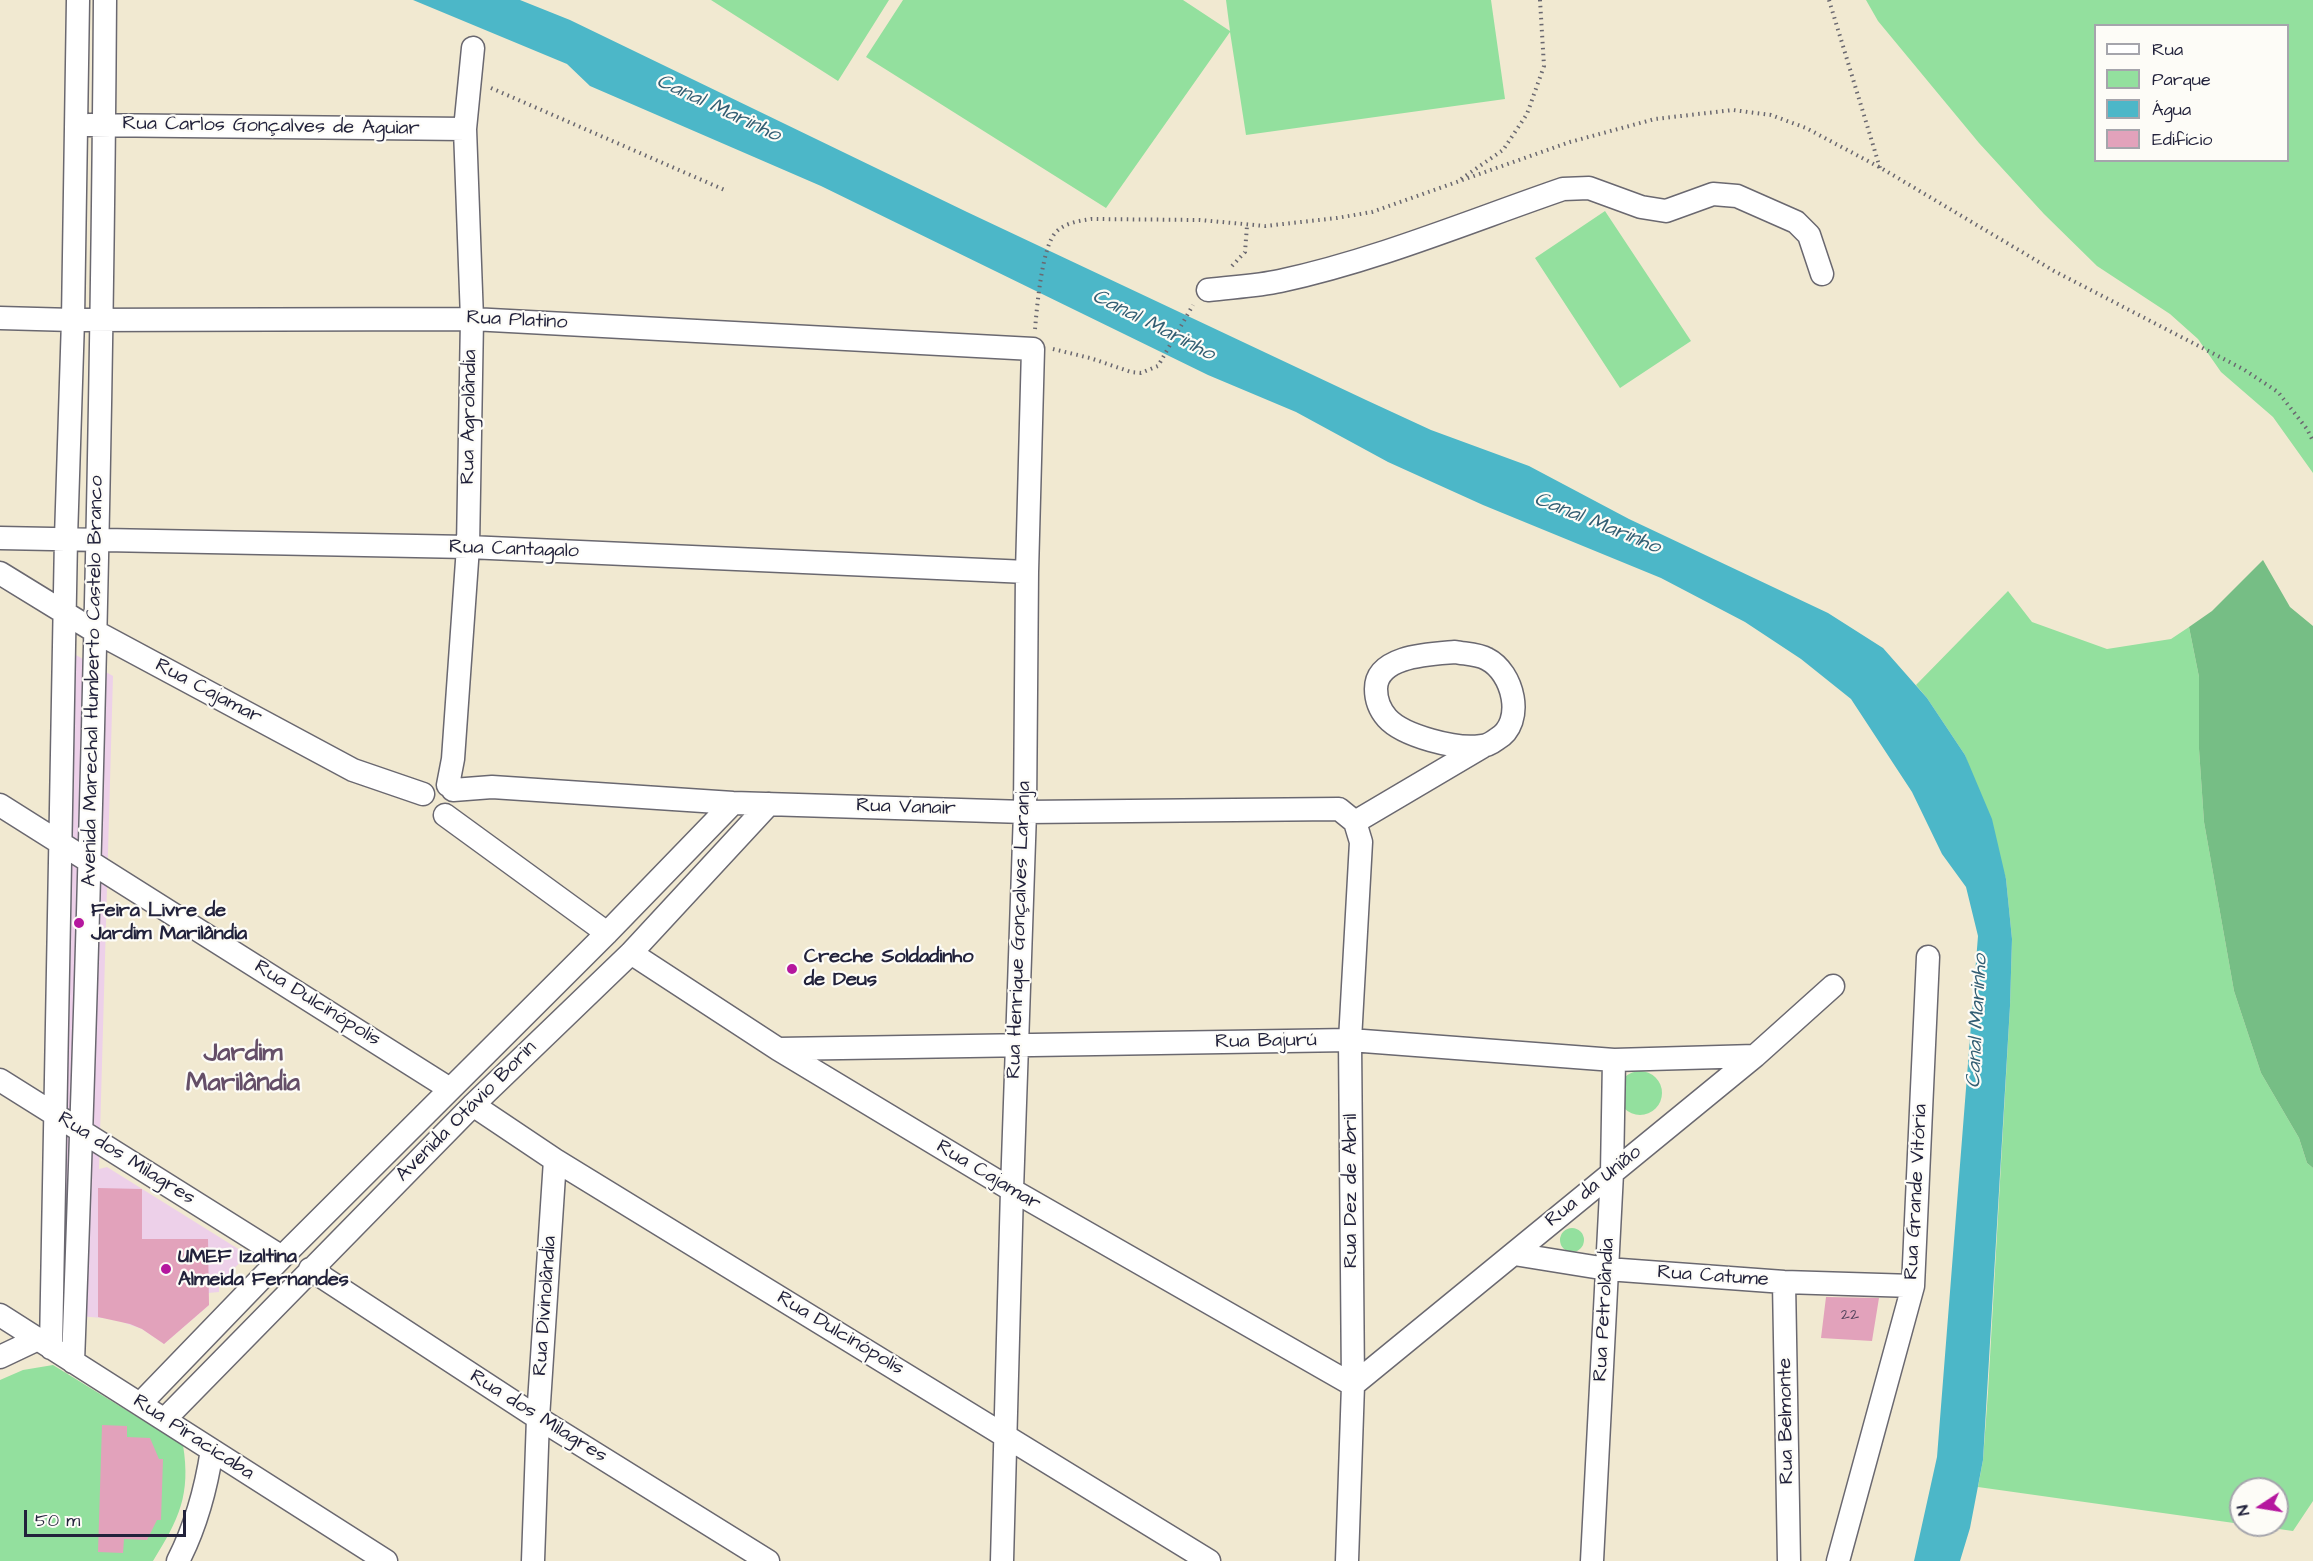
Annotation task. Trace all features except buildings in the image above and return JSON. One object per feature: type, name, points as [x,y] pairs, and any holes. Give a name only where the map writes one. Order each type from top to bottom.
[{"type":"street","name":"Avenida Marechal Humberto Castelo Branco","points":[[44,1343],[56,1115],[78,0]]},
{"type":"street","name":"Avenida Marechal Humberto Castelo Branco","points":[[73,1362],[91,861],[102,320],[105,0]]},
{"type":"street","name":"Rua Agrolândia","points":[[451,788],[468,547],[472,318],[465,129],[473,48]]},
{"type":"street","name":"Rua Carlos Gonçalves de Aguiar","points":[[76,125],[465,129]]},
{"type":"street","points":[[1208,290],[1279,281],[1380,252],[1563,189],[1589,188],[1641,207],[1666,211],[1713,194],[1737,196],[1796,222],[1809,235],[1822,274]]},
{"type":"street","name":"Rua Platino","points":[[0,318],[73,320],[472,318],[1033,349]]},
{"type":"street","name":"Rua Henrique Gonçalves Laranja","points":[[1002,1561],[1025,812],[1027,572],[1033,349]]},
{"type":"street","name":"Rua Cantagalo","points":[[0,538],[468,547],[1027,572]]},
{"type":"street","name":"Rua Cajamar","points":[[0,573],[96,632],[353,770],[423,794]]},
{"type":"street","points":[[1355,822],[1500,738],[1512,722],[1514,704],[1510,686],[1501,670],[1487,659],[1455,652],[1429,654],[1395,662],[1382,673],[1376,686],[1378,703],[1385,717],[1395,726],[1409,733],[1454,745],[1482,747]]},
{"type":"street","points":[[441,782],[451,788],[456,797],[455,805],[445,815],[431,814],[425,808],[423,794],[427,788],[441,782]]},
{"type":"street","name":"Rua Vanair","points":[[451,788],[492,787],[733,803],[1025,812],[1339,809],[1355,822]]},
{"type":"street","name":"Avenida Otávio Borin","points":[[141,1403],[282,1257],[607,933],[733,803]]},
{"type":"street","name":"Avenida Otávio Borin","points":[[165,1419],[473,1105],[631,953],[769,804]]},
{"type":"street","name":"Rua Dulcinópolis","points":[[0,805],[450,1089]]},
{"type":"street","points":[[445,815],[607,933]]},
{"type":"street","name":"Rua Dez de Abril","points":[[1347,1561],[1353,1385],[1350,1040],[1361,842],[1355,822]]},
{"type":"street","name":"Rua Cajamar","points":[[631,953],[777,1049],[1012,1191],[1353,1385]]},
{"type":"street","name":"Rua Grande Vitória","points":[[1838,1561],[1913,1286],[1928,957]]},
{"type":"street","name":"Rua da União","points":[[1353,1385],[1755,1056],[1833,986]]},
{"type":"street","name":"Rua Bajurú","points":[[777,1049],[1350,1040],[1614,1060],[1755,1056]]},
{"type":"street","name":"Rua Petrolândia","points":[[1592,1561],[1612,1173],[1614,1060]]},
{"type":"street","name":"Rua dos Milagres","points":[[0,1080],[282,1257]]},
{"type":"street","name":"Rua Dulcinópolis","points":[[473,1105],[555,1160],[1209,1561]]},
{"type":"street","name":"Rua Divinolândia","points":[[533,1561],[538,1418],[555,1160]]},
{"type":"street","name":"Rua Catume","points":[[1514,1254],[1607,1269],[1784,1282],[1913,1286]]},
{"type":"street","name":"Rua dos Milagres","points":[[310,1269],[538,1418],[768,1561]]},
{"type":"street","name":"Rua Belmonte","points":[[1784,1282],[1789,1561]]},
{"type":"street","name":"Rua Piracicaba","points":[[0,1315],[386,1561]]},
{"type":"street","points":[[0,1357],[44,1343]]},
{"type":"street","points":[[178,1561],[195,1524],[212,1450]]},
{"type":"path","points":[[1456,183],[1503,150],[1527,114],[1544,66],[1540,0]]},
{"type":"path","points":[[1829,0],[1881,168]]},
{"type":"path","points":[[471,80],[726,191]]},
{"type":"path","points":[[1048,241],[1033,349],[1058,349],[1141,373],[1158,366],[1188,313]]},
{"type":"shaded area","name":"Feira Livre de Jardim Marilândia","points":[[60,646],[113,676],[99,1169],[107,1167],[248,1255],[219,1283],[219,1292],[208,1293],[209,1305],[164,1344],[142,1329],[114,1319],[43,1313]]},
{"type":"green space","points":[[711,0],[889,0],[838,81]]},
{"type":"green space","points":[[903,0],[1183,0],[1230,31],[1226,0],[1491,0],[1505,99],[1246,135],[1230,32],[1106,208],[866,57]]},
{"type":"green space","points":[[1866,0],[2313,0],[2313,473],[2273,417],[2221,372],[2198,339],[2170,314],[2097,266],[2044,214],[1979,143],[1878,21]]},
{"type":"green space","points":[[1605,211],[1691,341],[1620,388],[1535,258]]},
{"type":"green space","points":[[2263,560],[2290,607],[2313,626],[2313,1168],[2307,1163],[2299,1138],[2261,1073],[2234,991],[2204,822],[2199,749],[2199,677],[2189,627],[2212,611]]},
{"type":"green space","points":[[2008,591],[2032,622],[2107,649],[2171,639],[2189,627],[2199,677],[2199,749],[2204,822],[2234,991],[2261,1073],[2299,1138],[2307,1163],[2313,1168],[2313,1501],[2293,1531],[2289,1530],[2289,1477],[2229,1477],[2229,1522],[1978,1487],[1983,1460],[1988,1392],[2012,939],[2006,879],[1965,755],[1916,685]]},
{"type":"green space","points":[[1640,1071],[1649,1072],[1656,1077],[1661,1084],[1661,1102],[1656,1109],[1649,1114],[1640,1115],[1631,1114],[1624,1109],[1619,1102],[1618,1093],[1619,1084],[1624,1077],[1631,1072]]},
{"type":"green space","points":[[1572,1228],[1577,1229],[1583,1235],[1583,1245],[1577,1251],[1572,1252],[1567,1251],[1561,1245],[1560,1240],[1561,1235],[1567,1229]]},
{"type":"green space","points":[[53,1365],[183,1445],[185,1478],[181,1506],[170,1532],[153,1561],[0,1561],[0,1380],[23,1370]]},
{"type":"water","name":"Canal Marinho","points":[[413,0],[520,0],[570,20],[967,212],[1366,400],[1431,430],[1529,466],[1629,519],[1828,613],[1883,648],[1927,698],[1965,755],[1992,819],[2006,879],[2012,939],[1983,1460],[1970,1528],[1960,1561],[1914,1561],[1937,1457],[1978,936],[1966,887],[1942,854],[1912,792],[1851,699],[1801,659],[1745,622],[1661,578],[1483,505],[1388,462],[1296,412],[1208,375],[821,186],[590,86],[567,64]]},
{"type":"place","name":"Feira Livre de Jardim Marilândia","points":[[79,923]]},
{"type":"place","name":"Creche Soldadinho de Deus","points":[[792,969]]},
{"type":"place","name":"UMEF Izaltina Almeida Fernandes","points":[[166,1269]]},
{"type":"district","name":"Jardim Marilândia","points":[[243,1070]]}]
